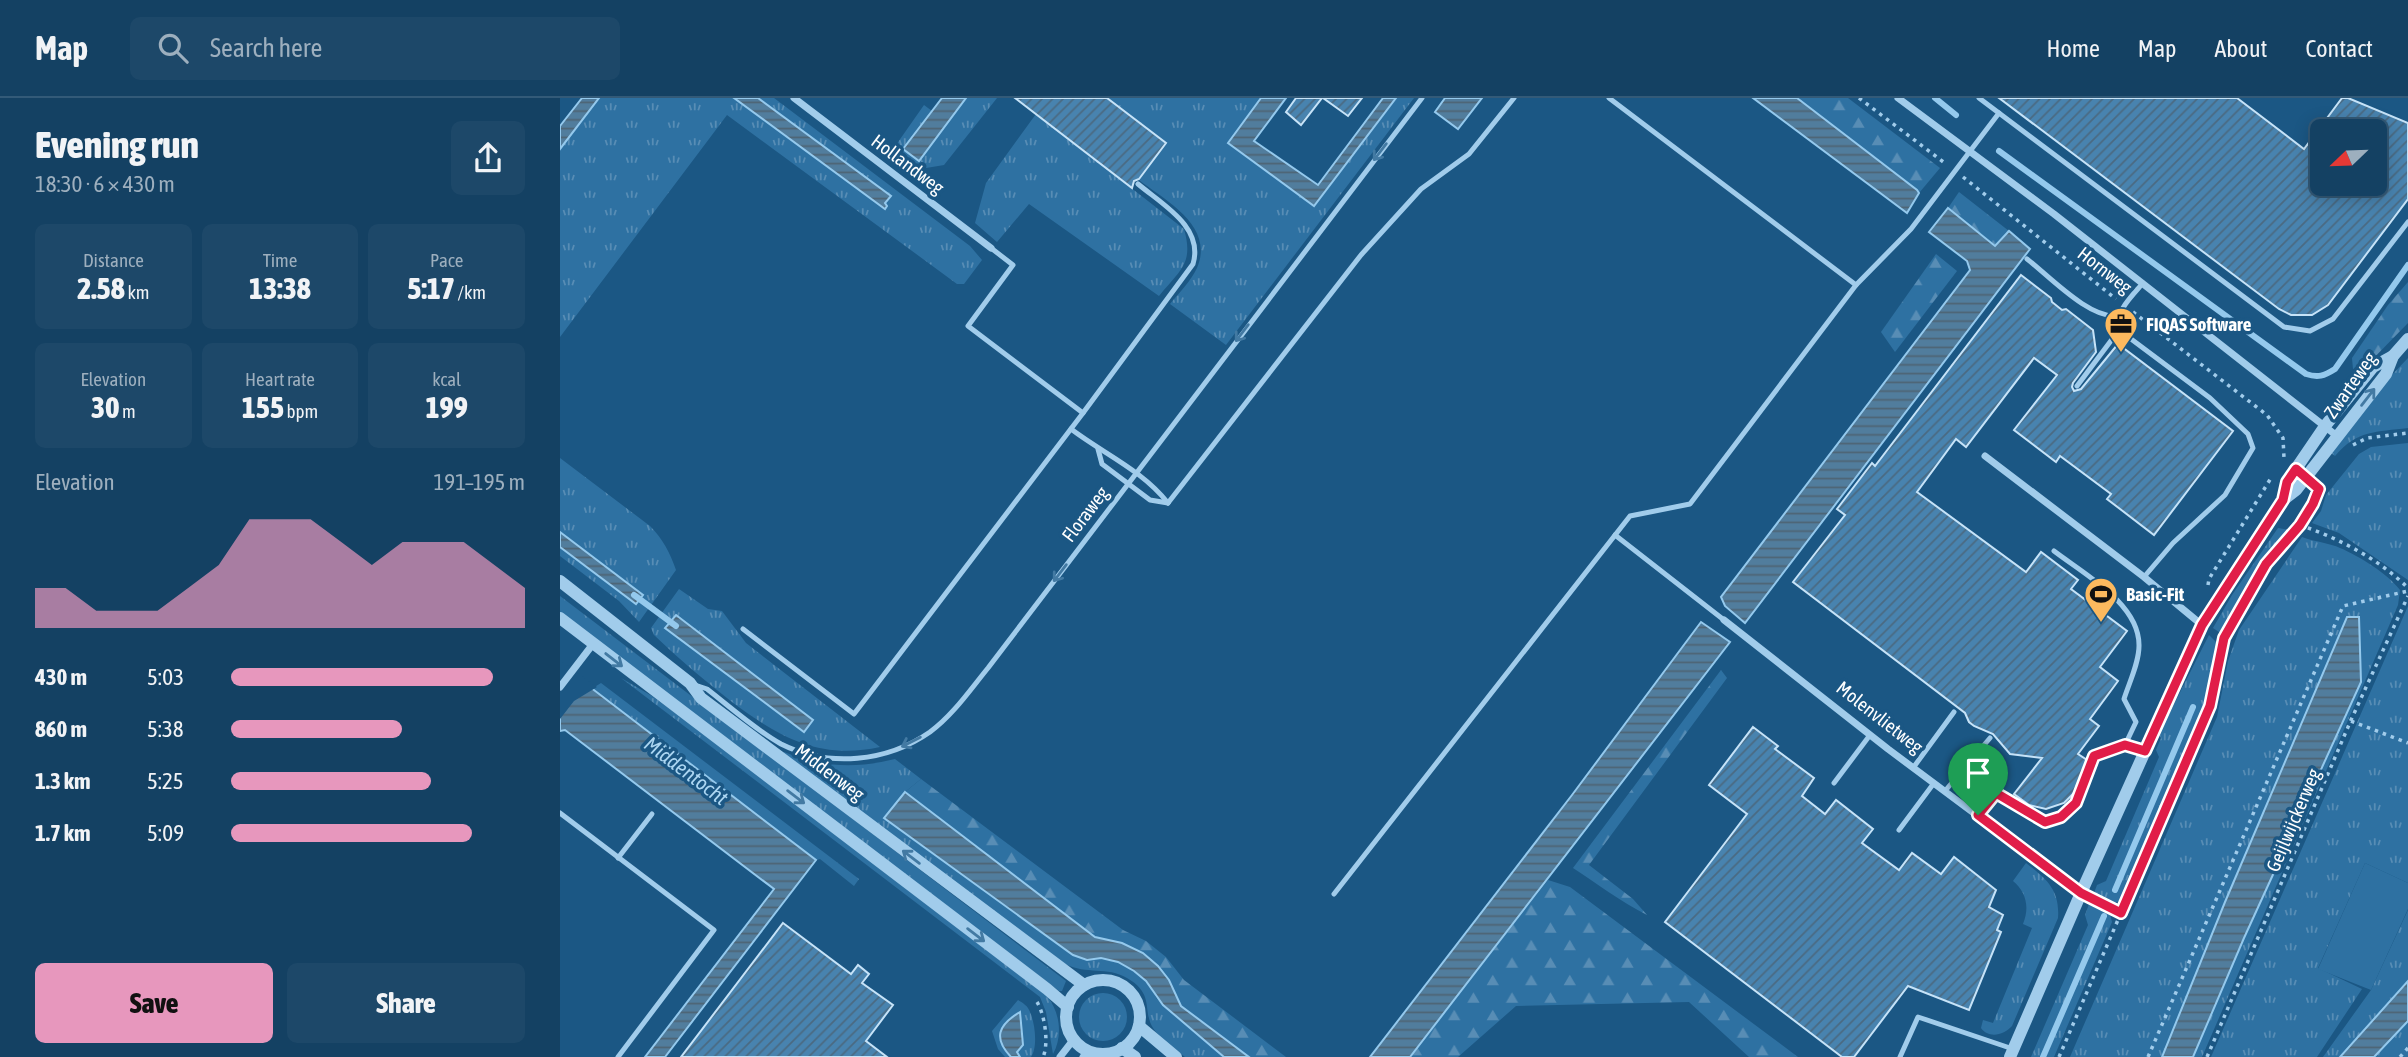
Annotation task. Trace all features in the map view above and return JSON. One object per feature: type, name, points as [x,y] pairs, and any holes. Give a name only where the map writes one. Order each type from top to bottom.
[{"type":"street","name":"Hollandweg","points":[[794,98],[807,102],[991,248]]},
{"type":"street","name":"Hornweg","points":[[1898,98],[2143,283],[2337,436]]},
{"type":"street","name":"Zwarteweg","points":[[2325,426],[2374,367],[2393,356],[2408,339]]},
{"type":"street","name":"Zwarteweg","points":[[2337,436],[2386,374],[2393,356]]},
{"type":"street","points":[[2302,473],[2325,426]]},
{"type":"street","points":[[2011,1053],[2202,625],[2283,500],[2287,482],[2302,473],[2337,436]]},
{"type":"street","points":[[1985,456],[2144,577],[2202,625]]},
{"type":"street","name":"Middenweg","points":[[560,581],[690,683],[701,698],[1084,985]]},
{"type":"street","points":[[560,618],[1068,1007]]},
{"type":"street","name":"Molenvlietweg","points":[[1724,620],[1913,768],[2081,893]]},
{"type":"street","points":[[560,687],[593,644]]},
{"type":"street","points":[[1103,980],[1112,981],[1129,990],[1139,1007],[1139,1026],[1132,1039],[1122,1048],[1105,1053],[1086,1054],[1074,1039],[1067,1024],[1068,1007],[1077,991],[1084,985],[1103,980]]},
{"type":"street","points":[[1139,1026],[1176,1057]]},
{"type":"street","points":[[1060,1057],[1074,1039]]},
{"type":"street","points":[[1122,1048],[1136,1057]]},
{"type":"lane","name":"Floraweg","points":[[690,683],[707,689],[780,743],[810,755],[855,759],[876,756],[904,746],[931,731],[954,710],[1422,98]]},
{"type":"lane","points":[[1168,503],[1361,255],[1421,189],[1469,154],[1514,98]]},
{"type":"lane","points":[[1609,98],[1856,285]]},
{"type":"lane","points":[[1979,98],[2284,327],[2310,331],[2333,319],[2408,222]]},
{"type":"lane","points":[[1334,894],[1630,516],[1690,504],[1856,285],[1911,229],[1999,113]]},
{"type":"lane","points":[[743,629],[855,714],[1083,414],[1193,264],[1195,256],[1192,233],[1185,223],[1138,184]]},
{"type":"lane","points":[[991,248],[1013,265],[968,326],[1083,414]]},
{"type":"lane","points":[[2027,259],[2085,306],[2105,316],[2119,315]]},
{"type":"lane","points":[[2143,283],[2119,315],[2119,330],[2210,398],[2248,434],[2253,448],[2225,495],[2173,543],[2144,577]]},
{"type":"lane","points":[[2077,386],[2119,330]]},
{"type":"lane","points":[[1071,429],[1098,449],[1110,453],[1157,489],[1168,503]]},
{"type":"lane","points":[[1098,449],[1102,464],[1150,500],[1168,503]]},
{"type":"lane","points":[[1615,535],[1724,620]]},
{"type":"lane","points":[[2054,551],[2123,604],[2137,626],[2139,648],[2124,699],[2136,722],[2125,745]]},
{"type":"lane","points":[[1913,768],[1954,712]]},
{"type":"lane","points":[[1834,783],[1870,735]]},
{"type":"lane","points":[[1945,791],[1990,738]]},
{"type":"lane","points":[[1978,815],[1996,793],[2045,822],[2061,817],[2076,803],[2094,756],[2125,745],[2145,751]]},
{"type":"lane","points":[[1899,831],[1934,783]]},
{"type":"lane","points":[[560,813],[714,930],[618,1057]]},
{"type":"lane","points":[[618,858],[652,814]]},
{"type":"lane","points":[[1900,1057],[1918,1017],[2011,1053]]},
{"type":"path","name":"Hornweg","points":[[1859,98],[2267,415],[2283,438],[2284,458],[2319,489]]},
{"type":"path","points":[[2348,449],[2357,441],[2367,438],[2408,433]]},
{"type":"path","points":[[2059,1057],[2210,706],[2224,638],[2266,564],[2300,525],[2326,479]]},
{"type":"path","points":[[2148,1057],[2343,606],[2408,592],[2394,574],[2331,536],[2300,525]]},
{"type":"path","name":"Geijlwijckerweg","points":[[2207,1057],[2408,592]]},
{"type":"path","points":[[2351,720],[2408,743]]},
{"type":"path","points":[[2081,893],[2121,913]]},
{"type":"path","points":[[2400,1057],[2408,1048]]},
{"type":"green space","points":[[599,98],[734,98],[885,209],[891,196],[758,98],[774,98],[970,246],[982,260],[964,284],[957,284],[727,115],[560,337],[560,149]]},
{"type":"green space","points":[[966,98],[997,98],[944,165],[908,171],[889,155],[924,105],[932,111],[903,149],[918,161]]},
{"type":"green space","points":[[1107,98],[1261,98],[1228,143],[1314,207],[1397,98],[1414,98],[1226,345],[1170,304],[1194,273],[1201,253],[1194,227],[1185,216],[1139,180],[1166,143]]},
{"type":"green space","points":[[1797,98],[1848,98],[1940,168],[1919,193]]},
{"type":"green space","points":[[1036,114],[1184,229],[1187,241],[1186,259],[1179,273],[1159,296],[1029,204],[997,242],[975,223],[986,183]]},
{"type":"green space","points":[[1959,192],[2009,231],[1996,246],[1948,208]]},
{"type":"green space","points":[[1936,254],[1957,271],[1895,352],[1881,332]]},
{"type":"green space","points":[[2408,282],[2408,323],[2362,370],[2353,369],[2352,358],[2388,305]]},
{"type":"green space","points":[[2408,358],[2408,428],[2368,434],[2351,441],[2335,456],[2331,453],[2387,380]]},
{"type":"green space","points":[[2408,443],[2408,580],[2339,533],[2312,523],[2321,511],[2326,495],[2359,454],[2371,447]]},
{"type":"green space","points":[[560,458],[650,526],[669,552],[676,570],[639,622],[619,601],[560,556],[560,547],[636,604],[643,596],[560,532]]},
{"type":"green space","points":[[2278,528],[2289,530],[2263,562],[2223,631],[2219,632],[2213,628]]},
{"type":"green space","points":[[2302,537],[2336,546],[2373,566],[2400,590],[2398,605],[2202,1057],[2193,1057],[2244,938],[2261,821],[2162,1057],[2070,1057],[2217,717],[2228,661],[2239,630]]},
{"type":"green space","points":[[679,589],[708,609],[722,611],[746,643],[880,747],[858,750],[819,748],[783,735],[749,715],[712,686],[654,635],[651,628]],"holes":[[[687,623],[812,720],[804,731],[666,628]]]},
{"type":"green space","points":[[560,596],[1066,981],[1062,991],[560,612]]},
{"type":"green space","points":[[2408,606],[2408,883],[2365,863],[2318,968],[2362,989],[2317,1057],[2211,1057]]},
{"type":"green space","points":[[2209,635],[2217,643],[2202,712],[2122,900],[2112,904],[2093,896],[2097,885],[2106,881],[2159,757],[2156,750],[2161,738],[2159,734]]},
{"type":"green space","points":[[1721,670],[1727,678],[1589,865],[1633,899],[1647,915],[1573,868]]},
{"type":"green space","points":[[621,678],[652,696],[696,728],[1047,996],[1055,1009],[1059,1024],[1058,1040],[1053,1054],[1046,1012],[1040,997]]},
{"type":"green space","points":[[601,683],[859,879],[854,886],[820,859],[816,860],[593,688]]},
{"type":"green space","points":[[784,752],[811,761],[838,765],[895,759],[921,779],[905,792],[885,818],[1073,955],[1118,962],[1134,971],[1146,981],[1157,999],[1224,1057],[1185,1057],[1153,1028],[1145,996],[1136,984],[1119,974],[1065,964],[783,754]]},
{"type":"green space","points":[[921,779],[1123,930],[1146,941],[1166,957],[1184,980],[1286,1057],[1249,1057],[1181,1006],[1169,980],[1122,943],[1095,937],[905,792]]},
{"type":"green space","points":[[2026,863],[2051,886],[2057,900],[2058,918],[2012,1026],[2005,1032],[1992,1035],[1981,1028],[1983,1020],[1993,1023],[2032,928],[2023,924],[2026,900],[2013,881]]},
{"type":"green space","points":[[2365,863],[2408,883],[2408,909],[2371,990],[2318,969]]},
{"type":"green space","points":[[1548,880],[1570,887],[1798,1057],[1749,1057],[1689,1002],[1516,1006],[1458,1057],[1410,1057]]},
{"type":"green space","points":[[2089,904],[2110,914],[2112,922],[2054,1057],[2031,1057],[2088,925],[2085,915]]},
{"type":"green space","points":[[2408,910],[2408,981],[2340,1057],[2323,1057],[2371,990]]},
{"type":"green space","points":[[1103,993],[1120,1000],[1127,1017],[1120,1034],[1103,1041],[1086,1034],[1079,1017],[1086,1000]]},
{"type":"green space","points":[[1018,1000],[1027,1006],[1032,1017],[1035,1035],[1033,1053],[1031,1057],[1020,1057],[1017,1052],[1004,1050],[1011,1057],[1005,1057],[998,1049],[992,1031]]},
{"type":"green space","points":[[2408,1021],[2408,1057],[2374,1057]]},
{"type":"water","points":[[582,98],[599,98],[560,149],[560,126]]},
{"type":"water","points":[[734,98],[758,98],[891,196],[885,203],[885,209]]},
{"type":"water","points":[[942,98],[966,98],[919,161],[903,149]]},
{"type":"water","points":[[1261,98],[1286,98],[1254,141],[1318,185],[1383,98],[1396,98],[1314,206],[1228,143]]},
{"type":"water","points":[[1445,98],[1482,98],[1458,129],[1435,112]]},
{"type":"water","points":[[1753,98],[1797,98],[1917,190],[1919,193],[1907,213]]},
{"type":"water","points":[[1948,208],[1995,246],[2009,231],[2030,249],[1745,623],[1725,606],[1721,597],[1970,270],[1967,261],[1929,232]]},
{"type":"water","points":[[560,532],[643,595],[636,604],[560,547]]},
{"type":"water","points":[[676,615],[813,720],[804,732],[665,628]]},
{"type":"water","points":[[2347,617],[2359,617],[2361,682],[2244,938],[2193,1057],[2162,1057],[2225,902]]},
{"type":"water","points":[[1701,622],[1730,642],[1410,1057],[1370,1057],[1572,795]]},
{"type":"water","name":"Middentocht","points":[[560,664],[816,860],[665,1057],[645,1057],[774,889],[565,730],[560,731]]},
{"type":"water","points":[[905,792],[1095,937],[1122,943],[1143,953],[1169,980],[1181,1006],[1249,1057],[1224,1057],[1163,1005],[1146,981],[1134,971],[1118,962],[1101,958],[1087,960],[1073,955],[884,818]]},
{"type":"water","points":[[2408,981],[2408,1021],[2374,1057],[2340,1057]]},
{"type":"water","points":[[1020,1012],[1023,1045],[1017,1052],[1020,1057],[1011,1057],[1002,1044],[1000,1032],[1007,1022]]},
{"type":"pier","points":[[560,660],[597,687],[574,701],[560,719]]},
{"type":"building","points":[[1015,98],[1107,98],[1166,143],[1139,179],[1134,181],[1132,188]]},
{"type":"building","points":[[1296,98],[1322,98],[1301,125],[1286,112]]},
{"type":"building","points":[[1323,98],[1362,98],[1348,116]]},
{"type":"building","points":[[1999,98],[2237,98],[2304,149],[2310,141],[2310,196],[2387,196],[2387,119],[2326,119],[2342,98],[2348,98],[2408,123],[2408,199],[2328,305],[2312,315],[2291,315],[2279,309]]},
{"type":"building","points":[[2021,275],[2062,310],[2066,309],[2093,330],[2096,352],[2073,383],[2074,391],[2081,389],[2118,344],[2233,431],[2154,535],[2107,499],[2111,494],[2060,456],[2056,462],[2014,430],[2057,375],[2034,358],[1966,447],[1956,439],[1917,492],[2026,572],[2041,552],[2078,580],[2071,589],[2127,631],[2100,667],[2118,681],[2090,719],[2099,726],[2078,754],[2087,760],[2074,793],[2064,803],[2046,809],[2029,805],[2014,794],[2042,758],[2010,754],[1993,734],[1974,726],[1965,713],[1793,582],[1845,515],[1837,509],[1872,463],[1875,466]]},
{"type":"building","points":[[1753,727],[1778,746],[1775,749],[1814,778],[1802,796],[1825,814],[1836,800],[1873,829],[1862,843],[1899,870],[1912,853],[1941,874],[1954,857],[1996,890],[1989,907],[2003,915],[1997,930],[2001,932],[1969,1010],[1908,986],[1854,1057],[1842,1057],[1665,922],[1747,814],[1709,785]]},
{"type":"building","points":[[783,923],[851,974],[858,965],[869,974],[862,983],[893,1005],[866,1041],[887,1057],[681,1057]]},
{"type":"waterway","points":[[1935,98],[1956,115]]},
{"type":"waterway","points":[[1999,151],[2306,374],[2321,376],[2335,369],[2408,265]]},
{"type":"waterway","points":[[634,595],[676,626]]},
{"type":"waterway","points":[[2115,890],[2193,707]]},
{"type":"waterway","points":[[2043,1057],[2104,916]]},
{"type":"place","name":"FIQAS Software","points":[[2121,354]]},
{"type":"place","name":"Basic-Fit","points":[[2101,624]]},
{"type":"route","points":[[2296,469],[2307,476],[2319,489],[2313,504],[2300,525],[2266,564],[2224,638],[2210,706],[2121,913],[2092,901],[1978,815],[1996,793],[2045,822],[2061,817],[2076,803],[2094,756],[2125,745],[2145,751],[2202,625],[2283,500],[2287,482],[2296,469]]}]
